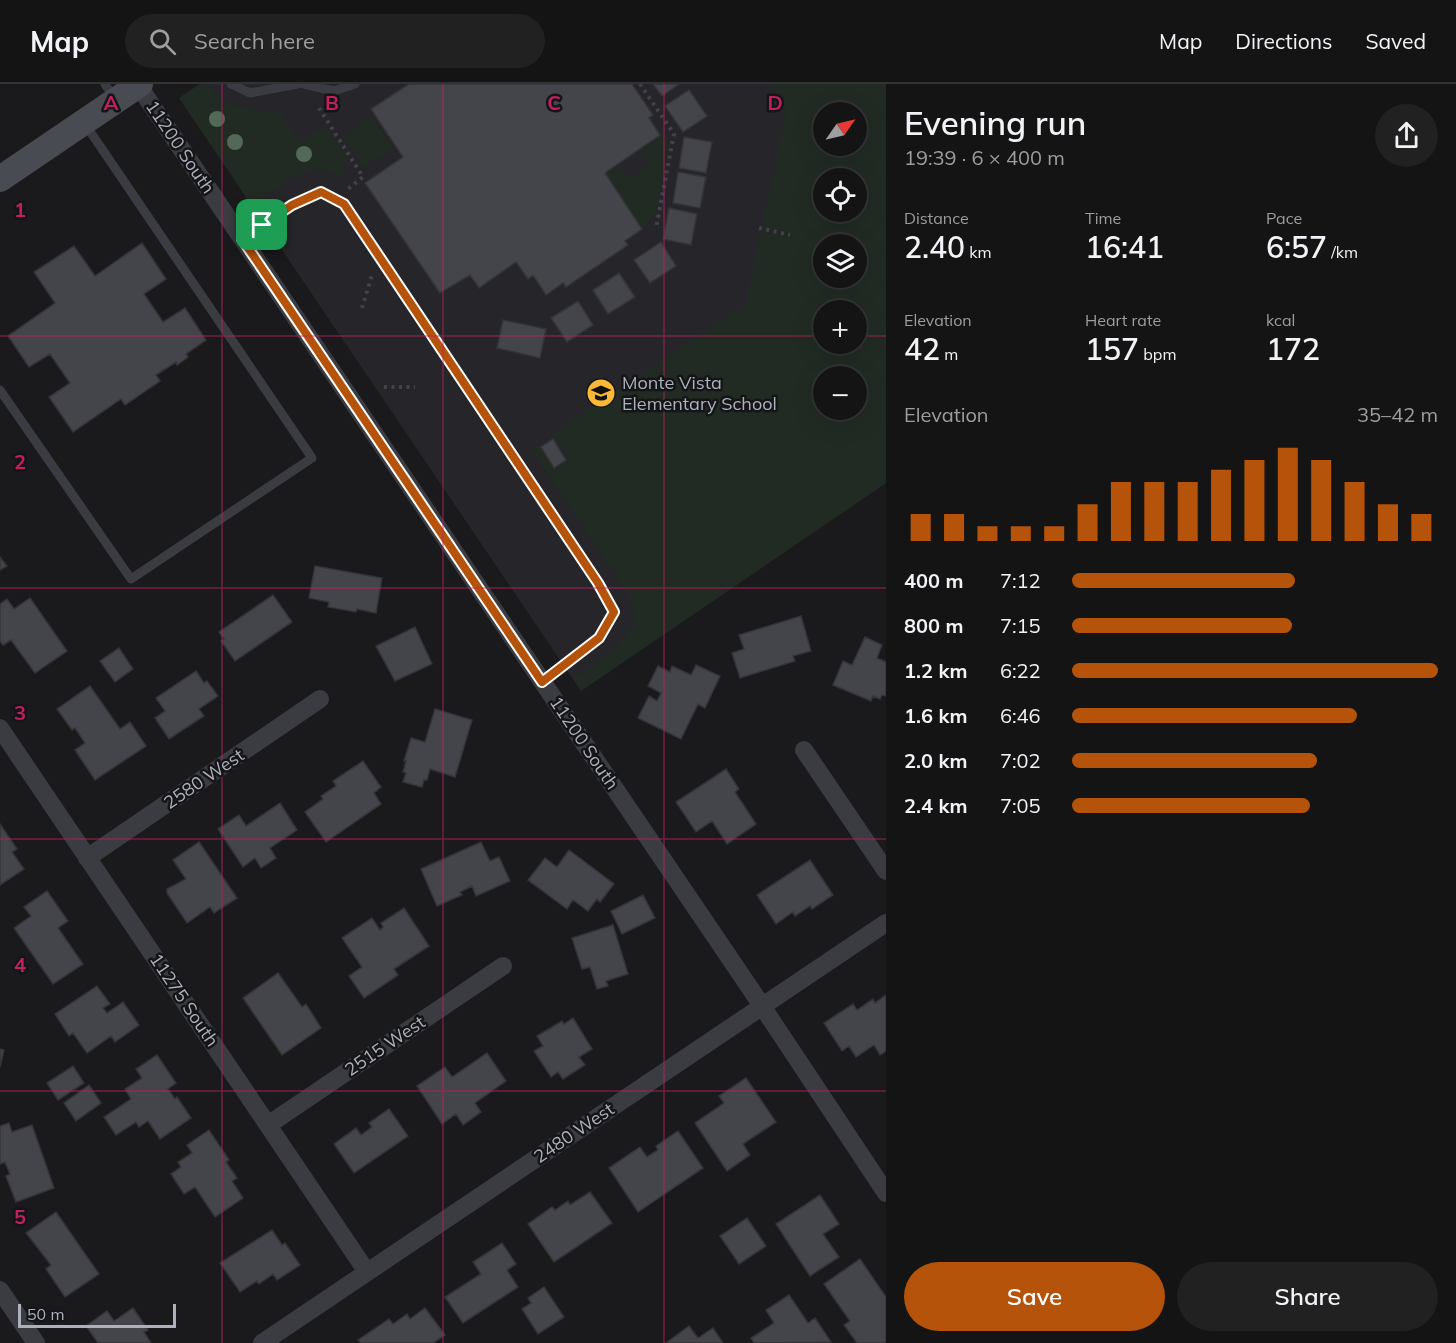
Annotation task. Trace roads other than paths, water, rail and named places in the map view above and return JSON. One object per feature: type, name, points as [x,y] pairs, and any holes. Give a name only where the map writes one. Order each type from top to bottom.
[{"type":"main road","points":[[0,179],[84,122],[111,92],[139,85]]},
{"type":"street","name":"11200 South","points":[[139,85],[886,1193]]},
{"type":"street","name":"2580 West","points":[[87,858],[320,699]]},
{"type":"street","name":"11275 South","points":[[0,728],[367,1272]]},
{"type":"street","points":[[804,750],[886,872]]},
{"type":"street","name":"2480 West","points":[[262,1343],[886,923]]},
{"type":"street","name":"2515 West","points":[[268,1125],[503,966]]},
{"type":"street","points":[[0,1290],[36,1343]]},
{"type":"lane","points":[[231,84],[250,93],[298,84]]},
{"type":"lane","points":[[304,84],[333,91],[355,84]]},
{"type":"lane","points":[[0,390],[131,579],[312,459],[84,122]]},
{"type":"lane","points":[[242,239],[292,205],[321,192],[344,204],[598,583],[614,612],[599,638],[542,682]]},
{"type":"place","name":"Monte Vista Elementary School","points":[[601,393]]}]
